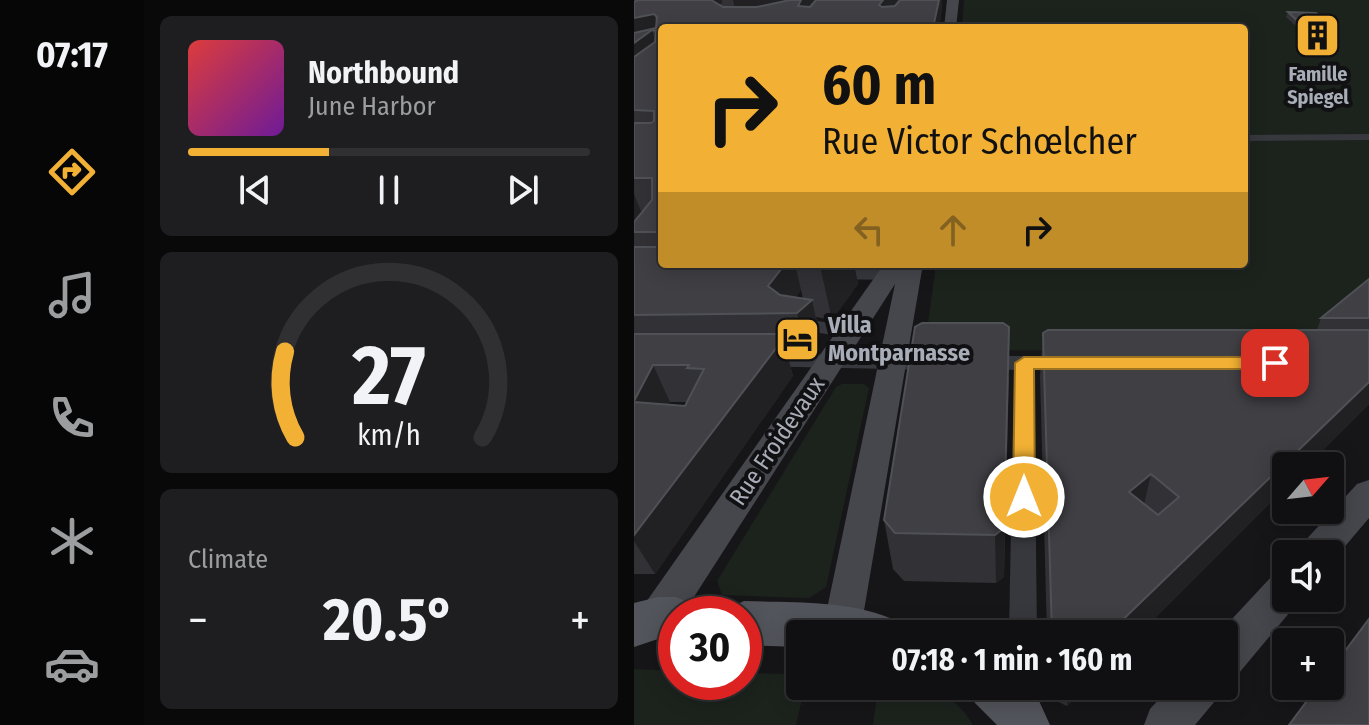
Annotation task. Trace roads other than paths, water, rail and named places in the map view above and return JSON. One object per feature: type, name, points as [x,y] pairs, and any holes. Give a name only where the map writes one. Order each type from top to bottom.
[{"type":"main road","points":[[950,24],[951,3]]},
{"type":"main road","points":[[859,620],[901,270]]},
{"type":"main road","name":"Rue Froidevaux","points":[[656,621],[850,332],[901,270]]},
{"type":"main road","points":[[1328,540],[1369,494]]},
{"type":"main road","points":[[1238,642],[1272,604]]},
{"type":"main road","points":[[762,624],[786,626]]},
{"type":"main road","points":[[1166,725],[1188,700]]},
{"type":"street","points":[[1248,138],[1369,137]]},
{"type":"street","points":[[817,277],[901,270]]},
{"type":"street","points":[[800,306],[790,318],[792,324],[850,332]]},
{"type":"street","points":[[737,361],[1087,363]]},
{"type":"street","points":[[1023,620],[1024,363]]},
{"type":"place","name":"Famille Spiegel","points":[[1318,35]]},
{"type":"place","name":"Villa Montparnasse","points":[[797,339]]}]
